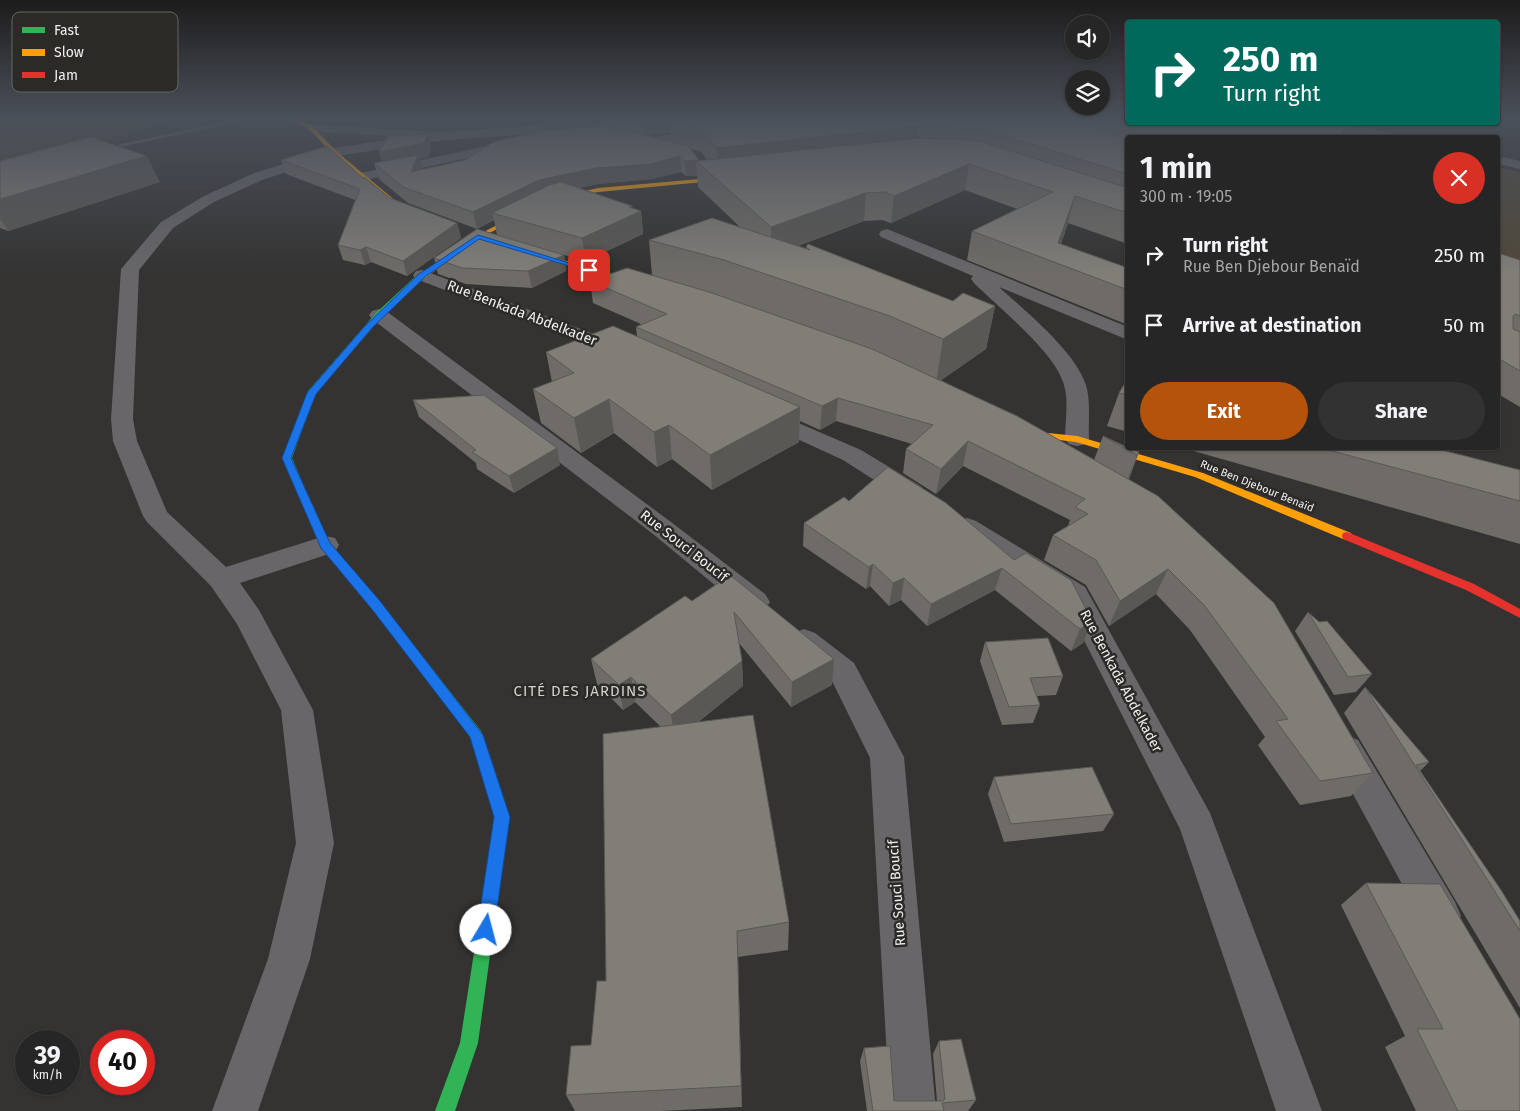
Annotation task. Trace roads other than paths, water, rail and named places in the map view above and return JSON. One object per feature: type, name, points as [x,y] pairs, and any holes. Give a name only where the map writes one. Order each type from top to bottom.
[{"type":"street","points":[[235,1111],[289,960],[315,843],[297,710],[249,618],[221,579],[156,516],[125,441],[122,419],[130,269],[167,225],[208,199],[257,177],[276,171]]},
{"type":"street","points":[[358,171],[401,208],[435,221]]},
{"type":"street","points":[[365,176],[390,171]]},
{"type":"street","points":[[706,171],[714,180]]},
{"type":"street","points":[[444,1111],[469,1043],[502,817],[476,735],[376,604],[325,545],[286,458],[311,393],[379,315],[422,275],[478,237],[547,201],[598,190],[742,177]]},
{"type":"street","points":[[461,230],[496,242]]},
{"type":"street","points":[[887,234],[1125,333]]},
{"type":"street","points":[[515,248],[653,289]]},
{"type":"street","points":[[970,268],[1070,370],[1075,386],[1077,439]]},
{"type":"street","name":"Rue Benkada Abdelkader","points":[[422,275],[617,349],[644,362]]},
{"type":"street","name":"Rue Souci Boucif","points":[[379,315],[662,528],[844,672],[887,757],[913,1111]]},
{"type":"street","name":"Rue Benkada Abdelkader","points":[[744,406],[852,455],[1075,594],[1197,825],[1299,1111]]},
{"type":"street","points":[[1015,431],[1088,473]]},
{"type":"street","name":"Rue Ben Djebour Benaïd","points":[[1015,431],[1077,439],[1199,475],[1470,588],[1520,614]]},
{"type":"street","points":[[221,579],[325,545]]},
{"type":"street","points":[[1330,722],[1457,943]]},
{"type":"district","name":"CITÉ DES JARDINS","points":[[580,691]]}]
